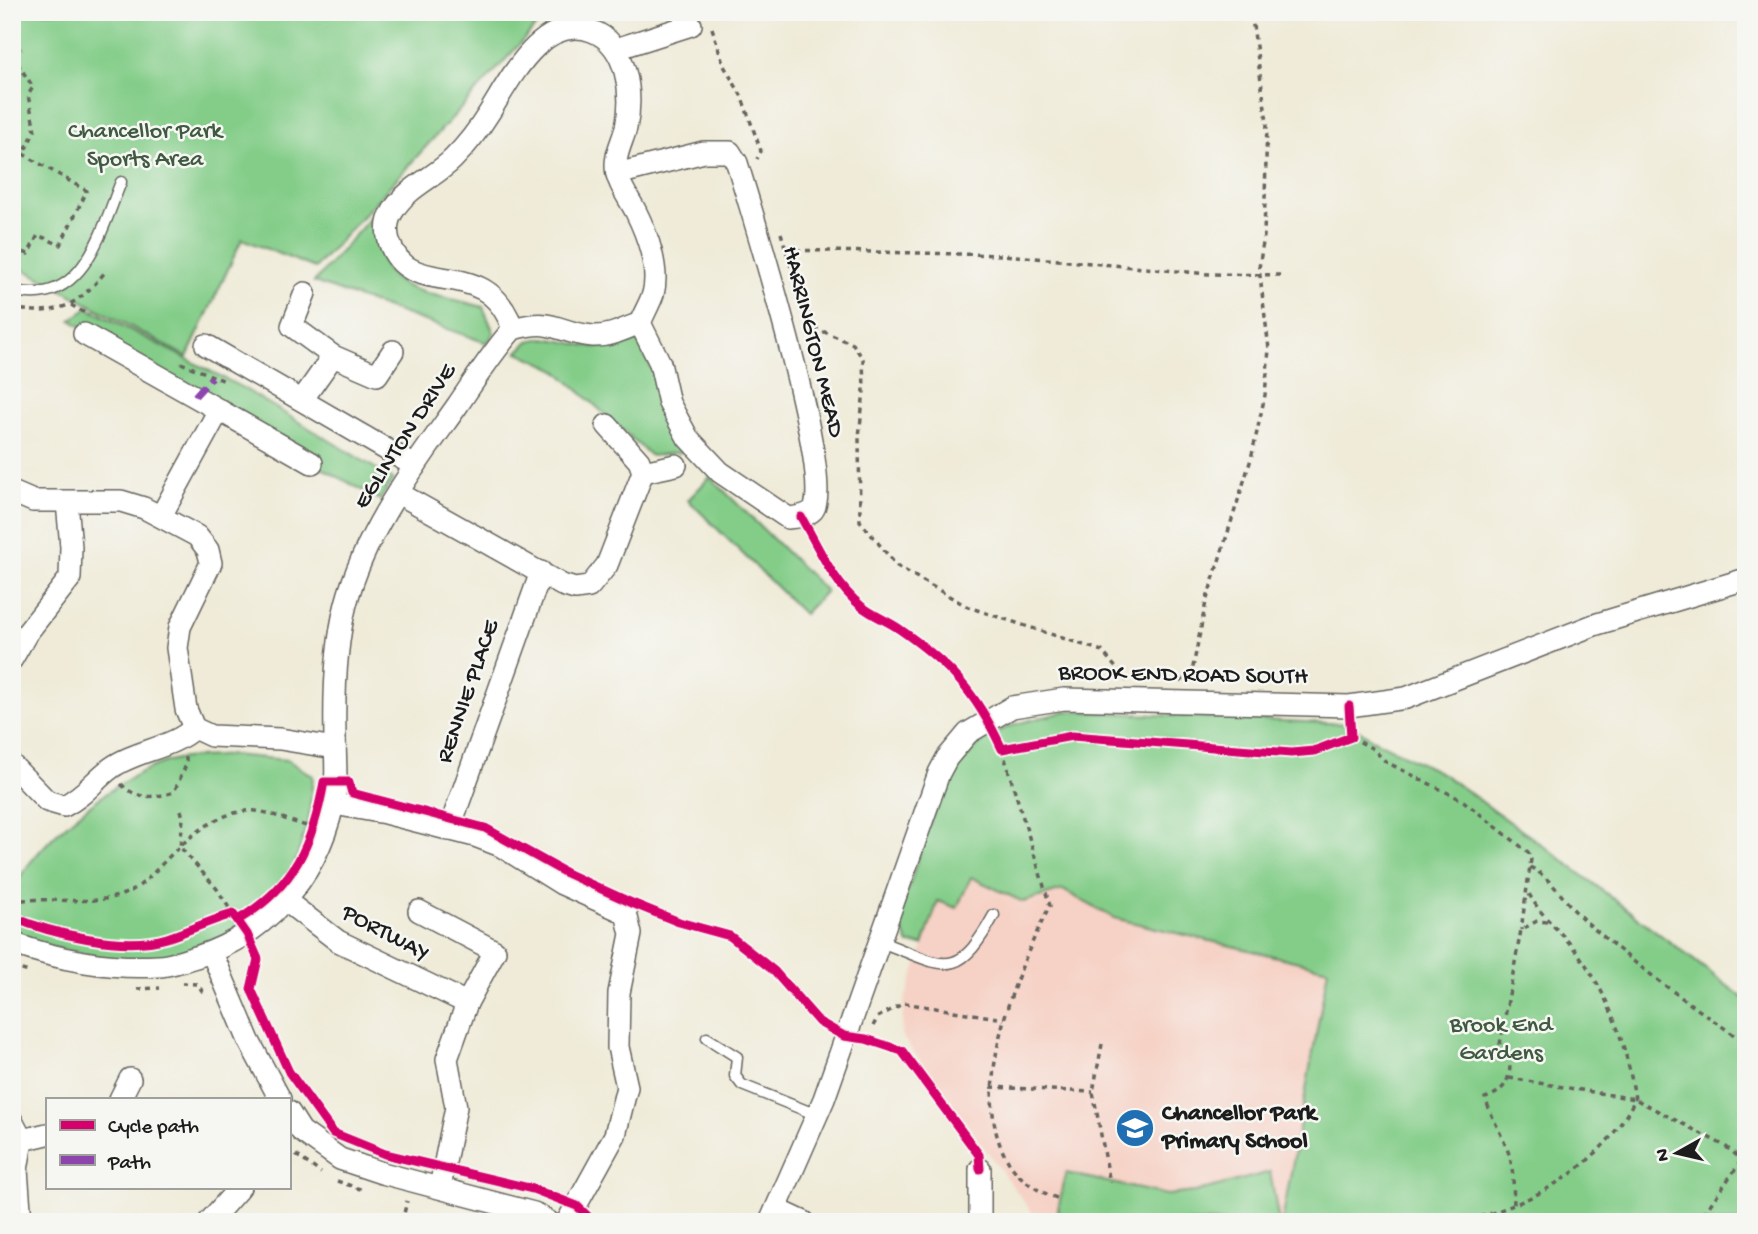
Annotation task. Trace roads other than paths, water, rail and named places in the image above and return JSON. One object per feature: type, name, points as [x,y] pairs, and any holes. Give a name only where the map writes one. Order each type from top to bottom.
[{"type":"street","points":[[617,49],[701,24]]},
{"type":"street","points":[[576,27],[594,31],[617,49],[624,64],[628,91],[626,126],[617,155],[617,174],[637,214],[653,266],[653,293],[640,323],[613,334],[594,336],[542,322],[513,329],[501,302],[492,293],[480,286],[425,276],[409,269],[396,256],[388,239],[387,223],[394,209],[407,194],[454,158],[488,114],[523,60],[544,40],[576,27]]},
{"type":"street","name":"HARRINGTON MEAD","points":[[617,174],[704,152],[730,152],[747,161],[764,254],[792,349],[812,449],[817,499],[813,510],[801,517],[788,518],[720,472],[688,438],[668,403],[660,363],[640,323]]},
{"type":"street","points":[[305,293],[292,326],[333,356],[377,375],[394,351]]},
{"type":"street","name":"EGLINTON DRIVE","points":[[12,943],[37,952],[94,964],[160,967],[212,953],[247,934],[286,901],[311,866],[334,804],[337,781],[335,748],[338,650],[346,604],[362,561],[415,466],[513,329]]},
{"type":"street","points":[[84,334],[312,463]]},
{"type":"street","points":[[206,345],[415,466]]},
{"type":"street","points":[[302,400],[333,356]]},
{"type":"street","points":[[161,516],[219,410]]},
{"type":"street","points":[[398,493],[575,589],[589,587],[599,579],[607,565],[643,472],[639,461],[607,425]]},
{"type":"street","points":[[643,472],[676,465]]},
{"type":"street","points":[[12,492],[33,501],[121,501],[161,516],[197,536],[208,550],[211,564],[180,627],[177,648],[189,732]]},
{"type":"street","points":[[12,659],[27,633],[69,578],[71,547],[67,502]]},
{"type":"street","name":"RENNIE PLACE","points":[[449,830],[541,572]]},
{"type":"street","name":"BROOK END ROAD SOUTH","points":[[773,1215],[817,1115],[939,773],[956,745],[987,718],[1012,707],[1064,699],[1349,706],[1406,698],[1594,625],[1746,579]]},
{"type":"street","points":[[12,765],[47,801],[64,806],[84,795],[111,768],[189,732],[211,736],[280,739],[335,748]]},
{"type":"street","points":[[334,804],[385,813],[501,846],[562,884],[626,913],[631,934],[620,993],[618,1047],[627,1087],[615,1135],[567,1222]]},
{"type":"street","name":"PORTWAY","points":[[286,901],[338,941],[467,1003]]},
{"type":"street","name":"PORTWAY","points":[[419,911],[495,951],[467,1003],[447,1059],[456,1107],[440,1187]]},
{"type":"street","points":[[212,953],[249,1041],[279,1098]]},
{"type":"street","points":[[120,1098],[130,1079]]},
{"type":"street","points":[[290,1116],[295,1135],[340,1159],[382,1173],[534,1213],[549,1222]]},
{"type":"street","points":[[12,1121],[22,1140],[17,1170],[21,1222]]},
{"type":"street","points":[[22,1140],[46,1134]]},
{"type":"street","points":[[980,1169],[980,1222]]},
{"type":"street","points":[[209,1222],[239,1188]]},
{"type":"street","points":[[773,1215],[804,1222]]},
{"type":"lane","points":[[12,290],[35,293],[60,289],[76,277],[86,263],[121,182]]},
{"type":"lane","points":[[878,942],[937,964],[958,962],[976,947],[994,915]]},
{"type":"lane","points":[[707,1038],[737,1057],[735,1076],[742,1085],[817,1115]]},
{"type":"place","name":"Chancellor Park Primary School","points":[[1135,1128]]},
{"type":"park label","name":"Chancellor Park Sports Area","points":[[145,146]]},
{"type":"park label","name":"Brook End Gardens","points":[[1501,1040]]}]
